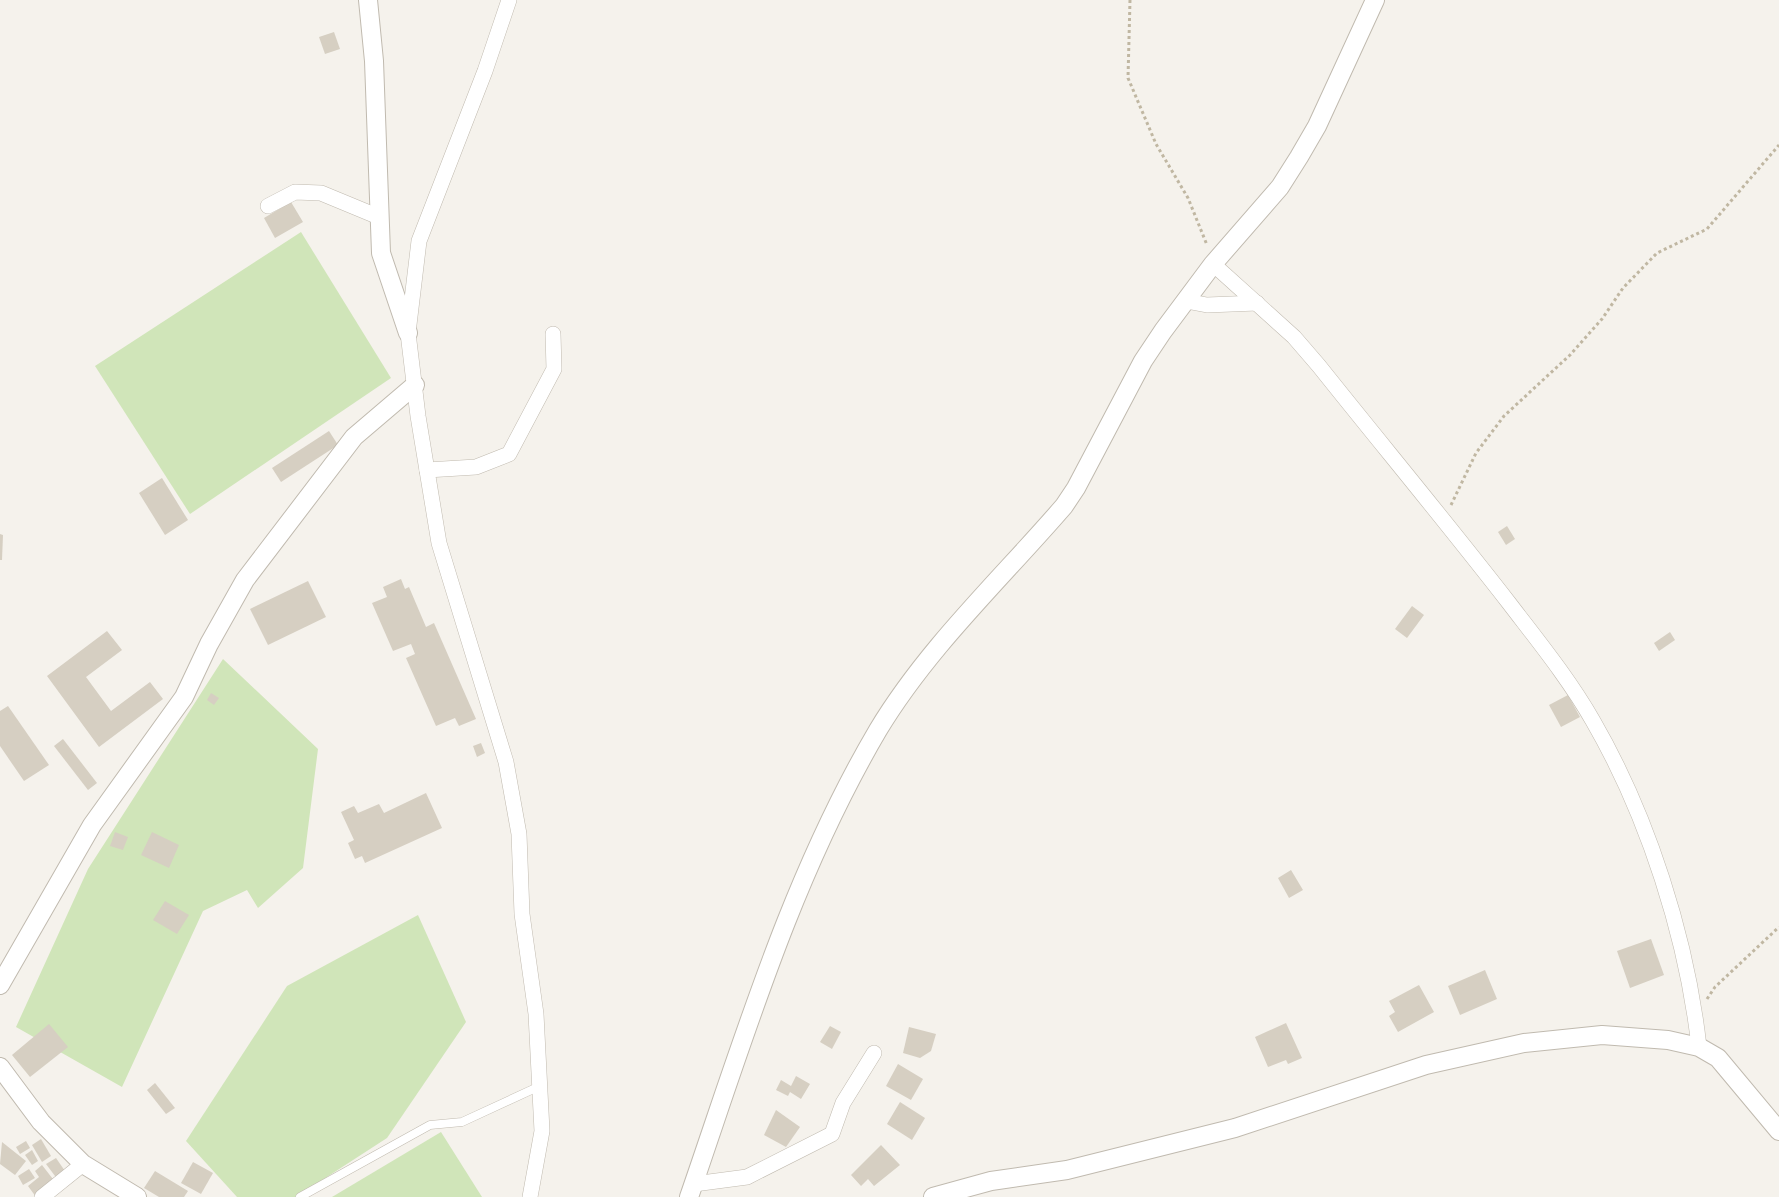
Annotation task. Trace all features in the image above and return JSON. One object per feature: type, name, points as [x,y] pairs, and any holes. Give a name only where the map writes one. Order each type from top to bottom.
[{"type":"street","points":[[368,0],[374,61],[381,253],[408,333],[439,543],[506,762],[519,834],[522,914],[536,1014],[542,1131],[530,1197]]},
{"type":"street","points":[[408,333],[419,241],[485,71],[509,0]]},
{"type":"street","points":[[874,1053],[843,1103],[832,1134],[808,1149],[747,1178],[692,1190],[729,1074],[800,887],[816,849],[879,730],[900,698],[974,606],[1064,506],[1076,488],[1143,361],[1213,264],[1280,187],[1299,157],[1325,109],[1375,0]]},
{"type":"street","points":[[268,206],[295,192],[321,193],[379,216]]},
{"type":"street","points":[[1213,264],[1294,337],[1444,520],[1567,679],[1610,753],[1651,846],[1688,974],[1696,1015],[1699,1047]]},
{"type":"street","points":[[1186,301],[1207,306],[1257,303]]},
{"type":"street","points":[[427,470],[476,467],[509,454],[554,369],[553,334]]},
{"type":"street","points":[[0,985],[92,825],[184,697],[209,644],[245,580],[354,437],[415,385]]},
{"type":"street","points":[[933,1197],[991,1181],[1067,1170],[1235,1128],[1426,1065],[1524,1043],[1602,1035],[1668,1041],[1699,1047],[1718,1058],[1779,1131]]},
{"type":"street","points":[[0,1067],[41,1122],[83,1164],[137,1197]]},
{"type":"street","points":[[42,1197],[83,1164]]},
{"type":"lane","points":[[300,1197],[430,1125],[462,1122],[540,1086]]},
{"type":"path","points":[[1130,0],[1128,78],[1156,144],[1188,198],[1213,264]]},
{"type":"path","points":[[1444,520],[1476,453],[1504,416],[1570,355],[1602,319],[1623,288],[1657,253],[1707,229],[1779,145]]},
{"type":"path","points":[[1696,1015],[1715,987],[1779,927]]},
{"type":"green space","points":[[301,232],[391,378],[190,514],[95,366]]},
{"type":"green space","points":[[223,659],[318,749],[303,868],[258,908],[247,890],[203,911],[122,1087],[16,1027],[88,869]]},
{"type":"green space","points":[[418,915],[466,1022],[387,1138],[296,1197],[237,1197],[186,1141],[287,986]]},
{"type":"green space","points":[[441,1132],[482,1197],[332,1197]]},
{"type":"building","points":[[334,32],[340,49],[325,54],[319,37]]},
{"type":"building","points":[[291,202],[303,222],[275,238],[264,218]]},
{"type":"building","points":[[329,431],[338,445],[281,482],[272,468]]},
{"type":"building","points":[[162,478],[188,520],[165,535],[139,493]]},
{"type":"building","points":[[1507,526],[1515,539],[1506,545],[1498,532]]},
{"type":"building","points":[[0,534],[3,535],[2,560],[0,560]]},
{"type":"building","points":[[401,579],[405,589],[409,587],[426,627],[434,623],[476,719],[459,726],[455,718],[436,726],[406,658],[415,654],[411,644],[393,651],[372,603],[387,597],[383,587]]},
{"type":"building","points":[[308,581],[326,617],[268,645],[250,609]]},
{"type":"building","points":[[1412,606],[1424,615],[1407,638],[1395,629]]},
{"type":"building","points":[[107,631],[122,650],[86,677],[111,711],[150,682],[163,699],[99,747],[47,676]]},
{"type":"building","points":[[1670,632],[1675,640],[1659,651],[1654,643]]},
{"type":"building","points":[[211,693],[219,698],[214,705],[207,700]]},
{"type":"building","points":[[1568,695],[1580,717],[1561,727],[1549,705]]},
{"type":"building","points":[[8,706],[49,765],[24,781],[0,746],[0,711]]},
{"type":"building","points":[[63,739],[97,783],[88,790],[54,746]]},
{"type":"building","points":[[481,743],[485,753],[477,757],[473,746]]},
{"type":"building","points":[[426,793],[442,828],[365,863],[362,856],[355,859],[348,843],[354,840],[341,812],[354,806],[358,813],[379,804],[384,813]]},
{"type":"building","points":[[115,832],[128,837],[123,850],[110,846]]},
{"type":"building","points":[[152,832],[179,845],[169,868],[141,855]]},
{"type":"building","points":[[1291,870],[1303,890],[1289,898],[1278,878]]},
{"type":"building","points":[[165,901],[189,915],[177,934],[153,920]]},
{"type":"building","points":[[1651,939],[1664,975],[1630,988],[1617,951]]},
{"type":"building","points":[[1485,970],[1497,999],[1460,1015],[1448,986]]},
{"type":"building","points":[[1419,985],[1434,1012],[1398,1032],[1389,1016],[1395,1012],[1389,1001]]},
{"type":"building","points":[[1286,1023],[1302,1058],[1288,1064],[1286,1060],[1268,1067],[1255,1037]]},
{"type":"building","points":[[49,1024],[68,1047],[30,1077],[12,1055]]},
{"type":"building","points":[[830,1026],[841,1032],[832,1049],[820,1042]]},
{"type":"building","points":[[909,1027],[936,1034],[931,1051],[920,1058],[903,1053]]},
{"type":"building","points":[[898,1064],[923,1079],[911,1100],[886,1086]]},
{"type":"building","points":[[796,1076],[810,1084],[801,1099],[790,1092],[788,1096],[776,1090],[781,1080],[791,1086]]},
{"type":"building","points":[[155,1083],[175,1108],[166,1114],[147,1090]]},
{"type":"building","points":[[900,1102],[925,1118],[912,1140],[887,1124]]},
{"type":"building","points":[[776,1110],[800,1127],[786,1147],[764,1135]]},
{"type":"building","points":[[41,1139],[51,1156],[42,1162],[32,1145]]},
{"type":"building","points":[[26,1141],[30,1148],[20,1154],[16,1147]]},
{"type":"building","points":[[2,1142],[26,1161],[15,1175],[0,1164]]},
{"type":"building","points":[[881,1145],[900,1165],[874,1186],[868,1179],[861,1186],[851,1175]]},
{"type":"building","points":[[32,1150],[38,1161],[32,1165],[25,1155]]},
{"type":"building","points":[[56,1158],[67,1174],[58,1180],[46,1164]]},
{"type":"building","points":[[193,1162],[213,1173],[201,1194],[181,1183]]},
{"type":"building","points":[[42,1165],[56,1183],[36,1197],[28,1186],[39,1177],[35,1171]]},
{"type":"building","points":[[29,1169],[35,1178],[23,1185],[18,1176]]},
{"type":"building","points":[[155,1171],[188,1191],[184,1197],[159,1197],[144,1188]]}]
